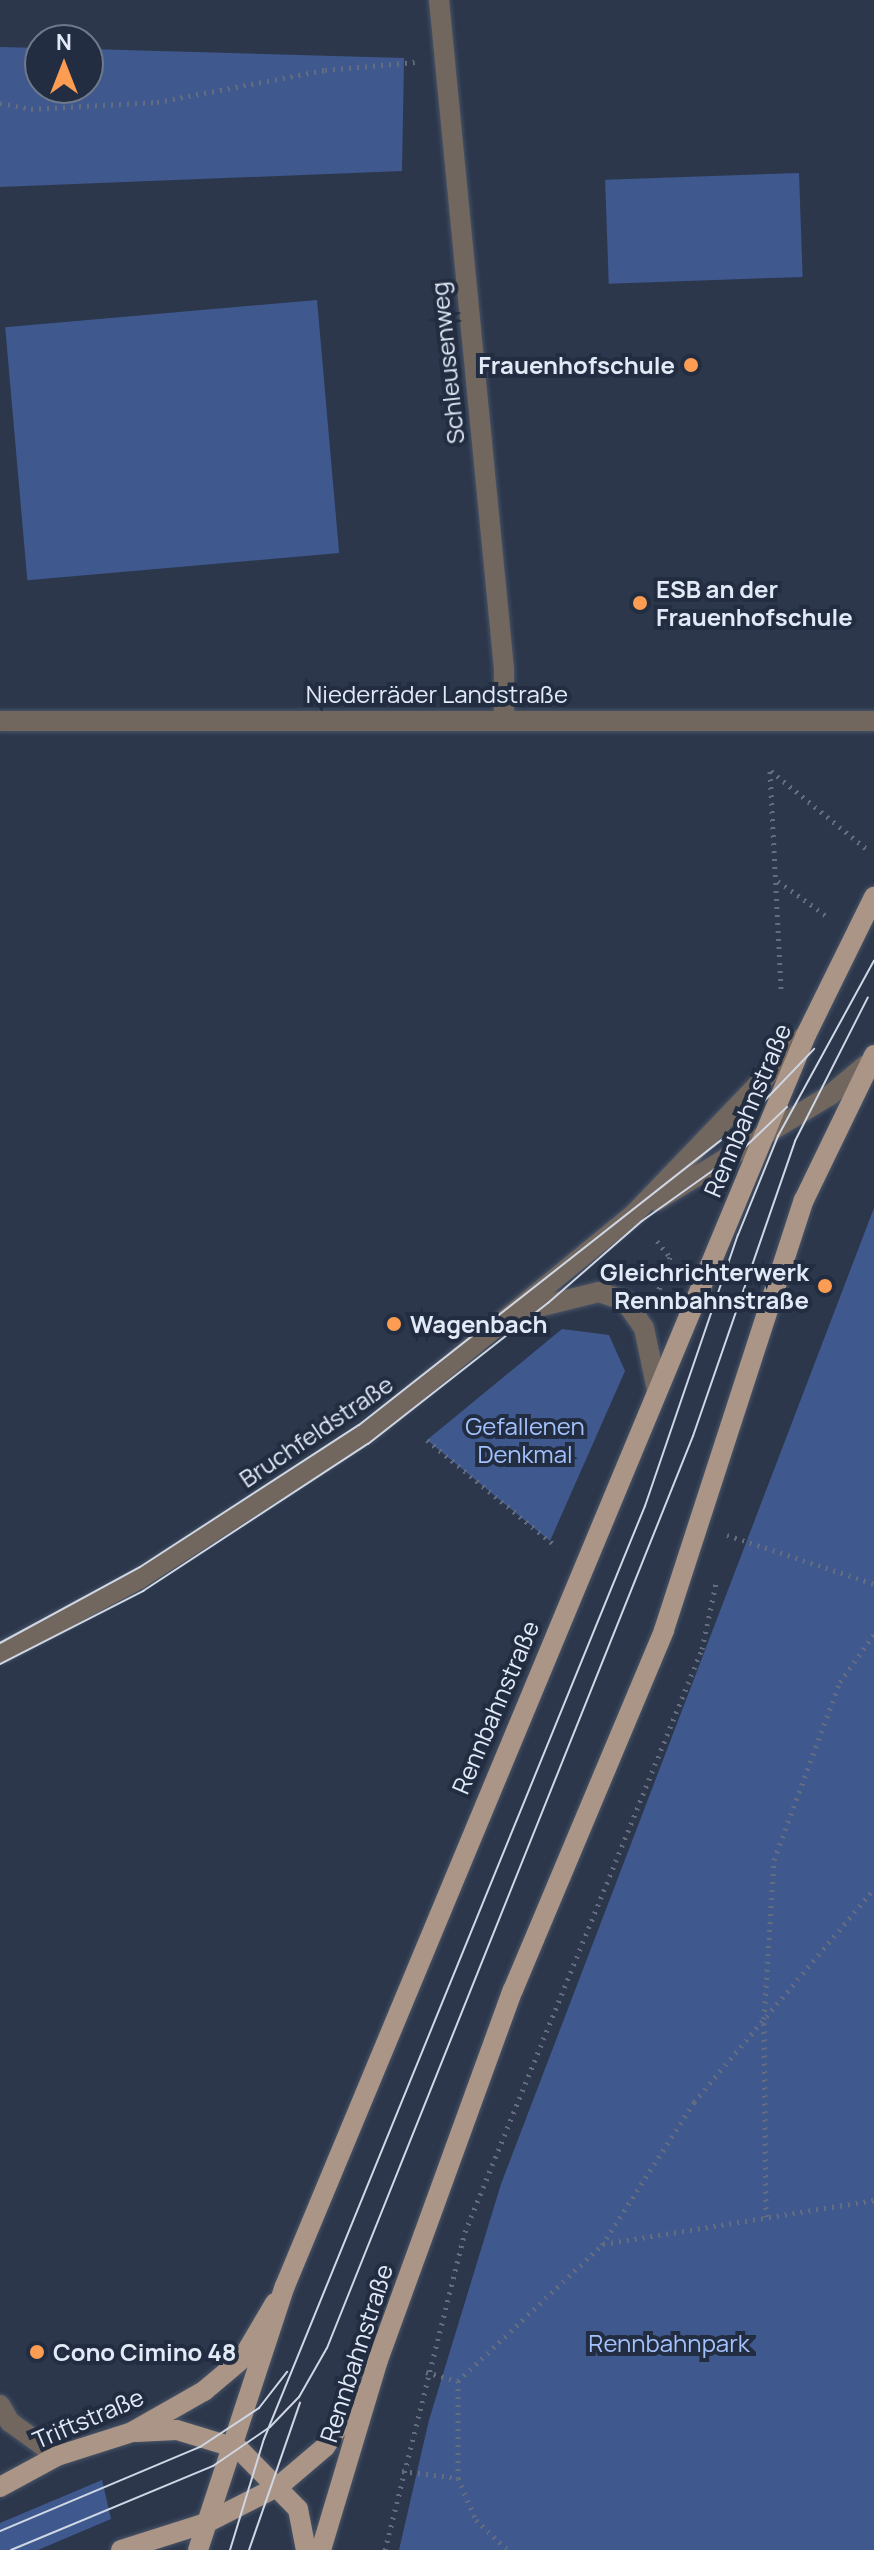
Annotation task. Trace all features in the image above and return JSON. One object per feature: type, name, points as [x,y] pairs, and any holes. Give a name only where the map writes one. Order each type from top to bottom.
[{"type":"main road","name":"Rennbahnstraße","points":[[198,2550],[231,2445],[274,2333],[285,2286],[806,1035],[874,897]]},
{"type":"main road","name":"Rennbahnstraße","points":[[321,2550],[373,2377],[513,1990],[664,1630],[804,1200],[870,1060]]},
{"type":"main road","name":"Triftstraße","points":[[0,2487],[57,2456],[132,2432],[204,2391],[242,2359],[285,2286]]},
{"type":"main road","points":[[121,2550],[206,2523],[279,2486],[325,2447],[373,2377]]},
{"type":"main road","points":[[132,2432],[177,2430],[231,2445],[279,2486],[298,2509],[306,2550]]},
{"type":"street","name":"Schleusenweg","points":[[439,0],[442,60],[504,669],[504,720]]},
{"type":"street","name":"Niederräder Landstraße","points":[[0,721],[874,721]]},
{"type":"street","name":"Bruchfeldstraße","points":[[0,1653],[139,1579],[369,1431],[519,1313],[635,1213],[806,1035]]},
{"type":"street","name":"Bruchfeldstraße","points":[[635,1213],[829,1096],[870,1060]]},
{"type":"street","points":[[519,1313],[599,1292],[625,1301],[644,1328],[657,1390]]},
{"type":"street","points":[[0,2405],[10,2422],[57,2456]]},
{"type":"path","points":[[0,103],[31,109],[157,102],[325,70],[442,60]]},
{"type":"path","points":[[781,991],[770,771],[869,851]]},
{"type":"path","points":[[777,881],[830,919]]},
{"type":"path","points":[[657,1241],[670,1257],[657,1294]]},
{"type":"path","points":[[427,1440],[557,1547]]},
{"type":"path","points":[[726,1534],[874,1584]]},
{"type":"path","points":[[766,2217],[764,2019],[774,1860],[840,1682],[874,1634]]},
{"type":"path","points":[[508,2550],[476,2520],[458,2478],[458,2381],[602,2245],[694,2102],[874,1889]]},
{"type":"path","points":[[602,2245],[874,2200]]},
{"type":"path","points":[[385,2550],[426,2372],[458,2381]]},
{"type":"path","points":[[402,2471],[458,2478]]},
{"type":"green space","points":[[0,47],[24,48],[24,104],[104,104],[104,49],[404,58],[402,171],[0,187]]},
{"type":"green space","points":[[799,173],[803,277],[609,284],[605,180]]},
{"type":"green space","points":[[317,300],[339,553],[27,580],[5,327]]},
{"type":"green space","name":"Rennbahnpark","points":[[874,1208],[874,2550],[399,2550],[429,2420],[501,2184]]},
{"type":"green space","name":"Gefallenen Denkmal","points":[[562,1329],[609,1335],[625,1371],[550,1541],[427,1440]]},
{"type":"green space","points":[[102,2480],[111,2519],[38,2550],[0,2550],[0,2523]]},
{"type":"tram line","points":[[230,2550],[264,2439],[645,1506],[738,1235],[778,1136],[874,961]]},
{"type":"tram line","points":[[11,2550],[213,2466],[270,2427],[299,2397],[327,2348],[693,1436],[795,1141],[868,997]]},
{"type":"tram line","points":[[0,1643],[140,1567],[359,1425],[745,1121],[814,1049]]},
{"type":"tram line","points":[[0,1664],[143,1591],[368,1444],[548,1303],[642,1221],[743,1149],[787,1107]]},
{"type":"tram line","points":[[0,2531],[200,2447],[259,2408],[287,2372]]},
{"type":"tram line","points":[[249,2550],[300,2403]]},
{"type":"place","name":"Frauenhofschule","points":[[691,365]]},
{"type":"place","name":"ESB an der Frauenhofschule","points":[[640,603]]},
{"type":"place","name":"Gleichrichterwerk Rennbahnstraße","points":[[825,1286]]},
{"type":"place","name":"Wagenbach","points":[[394,1324]]},
{"type":"place","name":"Cono Cimino 48","points":[[37,2352]]}]
